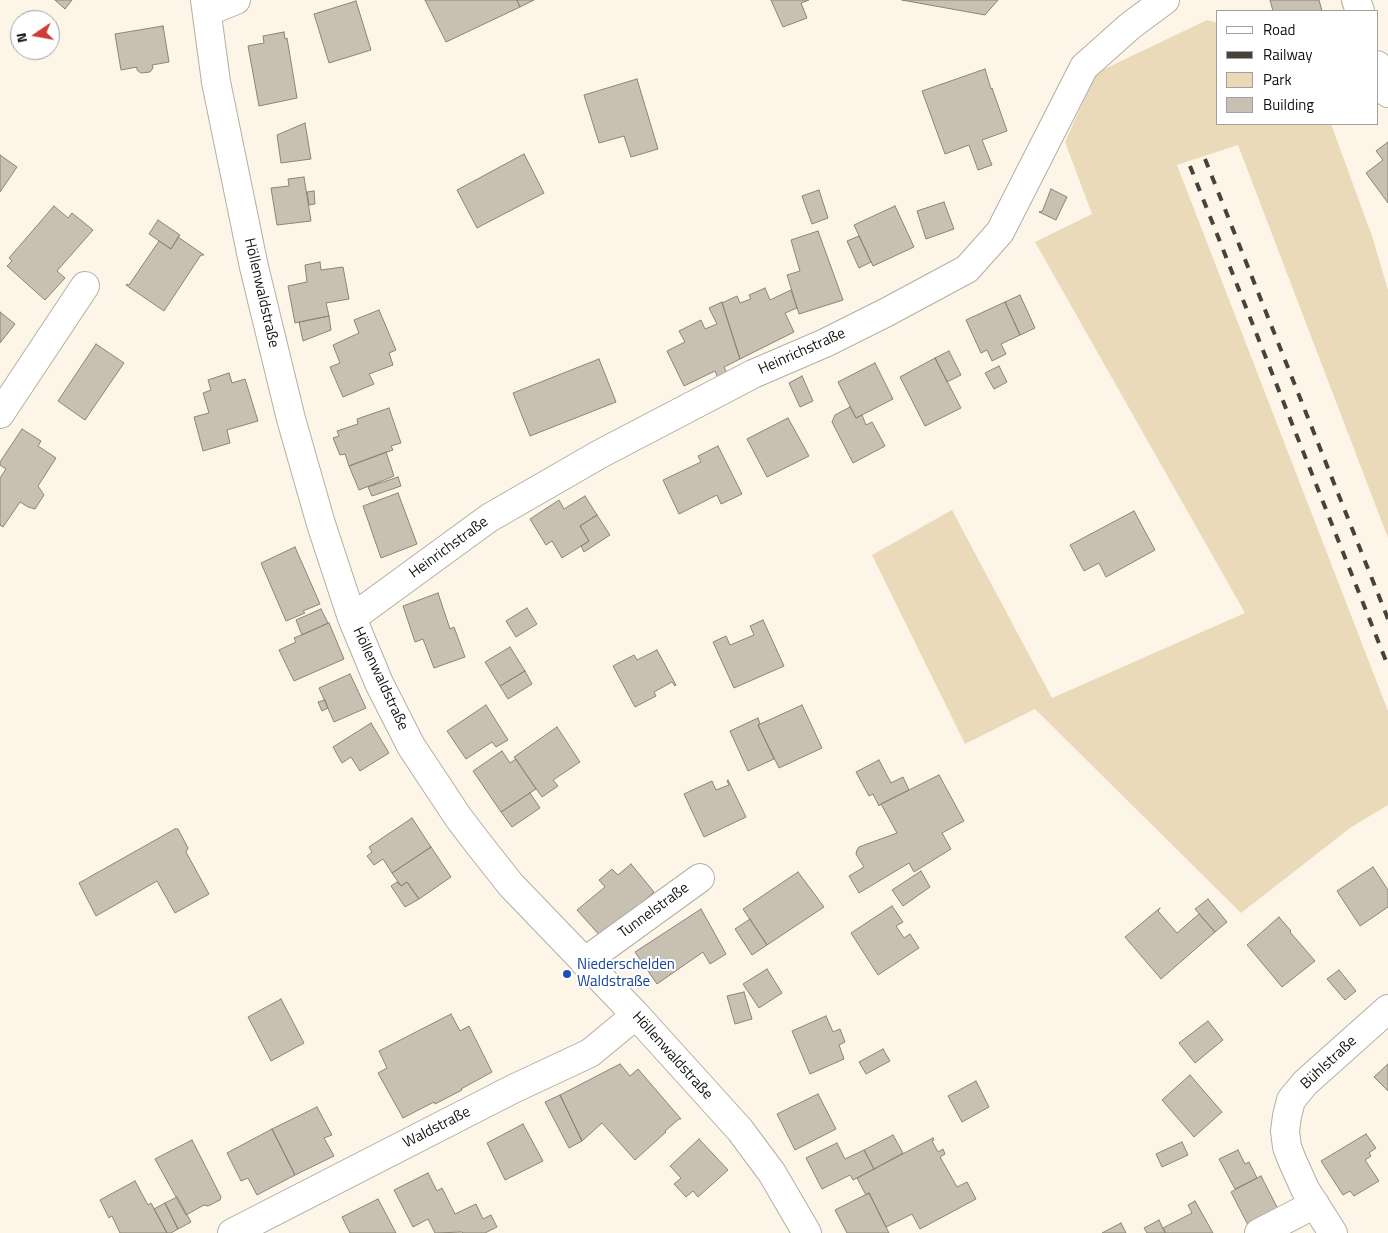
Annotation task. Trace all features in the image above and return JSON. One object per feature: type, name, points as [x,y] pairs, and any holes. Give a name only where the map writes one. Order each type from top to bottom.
[{"type":"street","points":[[206,6],[236,0]]},
{"type":"street","name":"Heinrichstraße","points":[[352,618],[489,518],[600,454],[753,374],[825,343],[967,269],[1000,232],[1084,67],[1130,26],[1165,0]]},
{"type":"street","name":"Höllenwaldstraße","points":[[206,6],[216,82],[256,277],[294,429],[321,524],[352,618],[379,683],[411,746],[458,817],[511,884],[636,1016],[740,1130],[772,1173],[807,1233]]},
{"type":"street","points":[[1378,68],[1388,93]]},
{"type":"street","points":[[0,414],[85,286]]},
{"type":"street","name":"Tunnelstraße","points":[[584,962],[700,878]]},
{"type":"street","name":"Bühlstraße","points":[[1333,1233],[1302,1182],[1287,1147],[1285,1131],[1292,1100],[1305,1083],[1388,1009]]},
{"type":"street","name":"Waldstraße","points":[[232,1233],[513,1089],[590,1053],[636,1016]]},
{"type":"street","points":[[1259,1233],[1315,1204]]},
{"type":"green space","points":[[1207,20],[1216,23],[1216,125],[1331,125],[1372,236],[1388,290],[1388,538],[1238,145],[1177,165],[1388,711],[1388,805],[1350,828],[1241,913],[1035,709],[965,744],[872,555],[952,510],[1052,698],[1245,613],[1035,242],[1092,214],[1065,142],[1096,73]]},
{"type":"building","points":[[55,0],[72,0],[65,9]]},
{"type":"building","points":[[425,0],[517,0],[520,7],[446,42]]},
{"type":"building","points":[[517,0],[534,0],[520,7]]},
{"type":"building","points":[[771,0],[809,0],[801,3],[807,18],[783,27]]},
{"type":"building","points":[[902,0],[998,0],[985,15]]},
{"type":"building","points":[[1270,0],[1319,0],[1322,10],[1273,10]]},
{"type":"building","points":[[356,1],[371,50],[329,63],[314,14]]},
{"type":"building","points":[[163,26],[169,62],[152,65],[153,68],[150,72],[141,73],[137,70],[137,67],[121,70],[115,34]]},
{"type":"building","points":[[284,32],[285,39],[287,38],[297,98],[259,106],[248,46],[264,43],[263,36]]},
{"type":"building","points":[[985,69],[1007,131],[982,140],[992,165],[978,170],[969,145],[945,154],[922,91]]},
{"type":"building","points":[[637,79],[658,149],[631,157],[624,136],[599,143],[584,95]]},
{"type":"building","points":[[305,123],[311,159],[281,163],[277,135]]},
{"type":"building","points":[[1388,142],[1388,203],[1366,173],[1383,160],[1376,151]]},
{"type":"building","points":[[524,154],[544,193],[477,228],[457,190]]},
{"type":"building","points":[[0,155],[17,167],[0,192]]},
{"type":"building","points":[[304,177],[311,221],[277,225],[271,188],[289,186],[288,179]]},
{"type":"building","points":[[1051,189],[1067,197],[1056,220],[1039,212],[1042,212]]},
{"type":"building","points":[[819,190],[828,218],[812,224],[802,196]]},
{"type":"building","points":[[314,191],[315,204],[309,205],[307,192]]},
{"type":"building","points":[[944,202],[954,229],[926,239],[917,211]]},
{"type":"building","points":[[54,206],[68,218],[72,213],[93,230],[57,271],[65,278],[45,300],[7,266],[12,261],[9,258]]},
{"type":"building","points":[[895,206],[914,247],[873,266],[854,225]]},
{"type":"building","points":[[158,220],[180,235],[171,249],[149,234]]},
{"type":"building","points":[[818,231],[843,300],[799,314],[787,275],[800,271],[791,240]]},
{"type":"building","points":[[859,236],[871,262],[859,268],[847,241]]},
{"type":"building","points":[[178,237],[204,255],[201,255],[164,311],[126,285],[129,285],[159,241],[171,249]]},
{"type":"building","points":[[320,262],[321,270],[343,267],[349,299],[326,303],[329,316],[295,323],[288,286],[307,282],[305,265]]},
{"type":"building","points":[[765,288],[770,300],[791,290],[797,308],[785,313],[794,332],[740,359],[722,303],[737,296],[740,303],[751,299],[749,295]]},
{"type":"building","points":[[1020,295],[1035,328],[1020,335],[1005,302]]},
{"type":"building","points":[[722,302],[740,359],[724,367],[727,373],[718,378],[715,371],[684,386],[667,351],[685,342],[679,331],[701,320],[705,329],[717,324],[709,308]]},
{"type":"building","points":[[1005,302],[1020,335],[1001,344],[1006,354],[992,361],[987,350],[981,353],[966,320]]},
{"type":"building","points":[[379,310],[396,350],[389,353],[393,365],[369,374],[374,384],[343,397],[330,367],[340,363],[333,345],[359,333],[354,320]]},
{"type":"building","points":[[0,312],[15,324],[0,343]]},
{"type":"building","points":[[329,316],[331,330],[303,341],[299,322]]},
{"type":"building","points":[[96,344],[124,363],[85,420],[58,401]]},
{"type":"building","points":[[949,351],[961,375],[947,382],[935,358]]},
{"type":"building","points":[[935,358],[961,408],[925,426],[900,377]]},
{"type":"building","points":[[599,359],[616,402],[530,436],[513,393]]},
{"type":"building","points":[[875,363],[893,399],[856,418],[838,382]]},
{"type":"building","points":[[999,366],[1007,382],[994,389],[985,373]]},
{"type":"building","points":[[229,373],[232,383],[245,379],[258,421],[227,430],[230,443],[203,451],[194,417],[209,413],[203,393],[211,390],[208,380]]},
{"type":"building","points":[[802,376],[813,401],[800,407],[789,383]]},
{"type":"building","points":[[850,407],[856,418],[862,415],[866,425],[872,422],[885,446],[853,463],[832,422],[835,415]]},
{"type":"building","points":[[389,408],[401,443],[391,446],[393,450],[349,466],[345,454],[340,455],[333,438],[339,436],[337,431],[358,424],[357,419]]},
{"type":"building","points":[[788,418],[809,456],[767,477],[747,439]]},
{"type":"building","points":[[22,429],[41,441],[38,446],[56,458],[38,486],[44,495],[35,509],[20,502],[3,527],[0,525],[0,478],[6,469],[0,465],[0,462]]},
{"type":"building","points":[[718,446],[742,494],[721,504],[717,495],[679,514],[663,480],[701,462],[698,456]]},
{"type":"building","points":[[386,452],[394,476],[359,490],[349,466]]},
{"type":"building","points":[[398,477],[401,486],[372,496],[368,487]]},
{"type":"building","points":[[398,493],[417,544],[381,558],[363,506]]},
{"type":"building","points":[[585,496],[597,515],[580,526],[589,541],[562,558],[552,541],[546,545],[530,519],[559,500],[564,509]]},
{"type":"building","points":[[1134,511],[1155,550],[1106,577],[1099,563],[1084,571],[1070,545]]},
{"type":"building","points":[[597,515],[610,535],[584,552],[581,546],[589,541],[580,526]]},
{"type":"building","points":[[295,547],[320,604],[286,621],[261,563]]},
{"type":"building","points":[[438,593],[450,629],[454,627],[465,657],[434,668],[423,639],[415,642],[403,606]]},
{"type":"building","points":[[527,608],[537,624],[516,637],[506,621]]},
{"type":"building","points":[[321,609],[328,623],[302,635],[296,620]]},
{"type":"building","points":[[763,620],[784,666],[734,688],[713,642],[726,636],[730,645],[754,635],[750,626]]},
{"type":"building","points":[[329,623],[344,659],[294,681],[279,650],[296,642],[294,638]]},
{"type":"building","points":[[510,647],[525,671],[500,686],[485,662]]},
{"type":"building","points":[[657,650],[676,685],[672,682],[654,692],[656,696],[635,707],[613,666],[634,655],[637,660]]},
{"type":"building","points":[[525,671],[532,684],[508,699],[500,686]]},
{"type":"building","points":[[350,674],[366,708],[334,722],[319,688]]},
{"type":"building","points":[[325,700],[328,708],[322,711],[318,702]]},
{"type":"building","points":[[486,705],[508,740],[496,747],[492,742],[466,759],[447,731]]},
{"type":"building","points":[[802,705],[822,748],[779,768],[758,725]]},
{"type":"building","points":[[758,718],[760,724],[758,725],[774,759],[748,771],[730,731]]},
{"type":"building","points":[[371,723],[389,753],[360,771],[351,757],[342,763],[333,747]]},
{"type":"building","points":[[557,727],[580,762],[553,780],[558,786],[542,797],[514,757]]},
{"type":"building","points":[[502,751],[510,763],[516,759],[536,789],[501,812],[473,771]]},
{"type":"building","points":[[879,760],[891,783],[903,777],[909,790],[879,806],[873,794],[869,796],[856,772]]},
{"type":"building","points":[[939,775],[964,821],[942,833],[951,849],[914,872],[909,863],[859,893],[849,876],[864,867],[856,854],[857,850],[859,847],[897,833],[881,804]]},
{"type":"building","points":[[728,780],[746,817],[704,837],[684,794],[712,781],[716,790],[729,785]]},
{"type":"building","points":[[530,793],[540,808],[512,827],[501,812]]},
{"type":"building","points":[[412,818],[431,847],[392,873],[383,859],[374,865],[367,856],[372,852],[369,847]]},
{"type":"building","points":[[178,829],[188,848],[186,852],[209,894],[175,913],[157,881],[96,916],[79,883]]},
{"type":"building","points":[[431,847],[451,877],[419,899],[407,882],[401,886],[392,873]]},
{"type":"building","points":[[631,864],[654,892],[602,938],[577,910],[605,887],[599,880],[612,869],[618,875]]},
{"type":"building","points":[[1373,867],[1388,890],[1388,907],[1360,926],[1337,891]]},
{"type":"building","points":[[921,871],[930,887],[903,906],[892,890]]},
{"type":"building","points":[[798,872],[824,907],[767,945],[743,909]]},
{"type":"building","points":[[397,882],[401,886],[407,882],[419,899],[405,907],[391,886]]},
{"type":"building","points":[[1208,899],[1227,922],[1215,932],[1195,909]]},
{"type":"building","points":[[892,906],[903,922],[896,926],[904,938],[910,934],[919,948],[878,975],[851,933]]},
{"type":"building","points":[[1160,908],[1158,911],[1177,933],[1199,914],[1215,932],[1161,979],[1125,937]]},
{"type":"building","points":[[701,909],[726,954],[710,964],[703,952],[657,984],[635,952]]},
{"type":"building","points":[[1279,917],[1315,961],[1282,987],[1247,945]]},
{"type":"building","points":[[750,919],[767,945],[752,955],[735,929]]},
{"type":"building","points":[[767,969],[782,993],[759,1008],[743,984]]},
{"type":"building","points":[[1339,970],[1356,991],[1345,1000],[1327,979]]},
{"type":"building","points":[[744,992],[752,1019],[735,1024],[727,996]]},
{"type":"building","points":[[281,999],[304,1043],[271,1061],[248,1017]]},
{"type":"building","points":[[451,1014],[460,1031],[469,1026],[492,1072],[435,1104],[434,1102],[403,1118],[378,1073],[387,1068],[379,1051]]},
{"type":"building","points":[[826,1016],[833,1032],[840,1029],[845,1042],[839,1045],[844,1059],[810,1074],[792,1031]]},
{"type":"building","points":[[1208,1021],[1223,1040],[1195,1063],[1179,1043]]},
{"type":"building","points":[[883,1049],[890,1061],[866,1074],[859,1062]]},
{"type":"building","points":[[620,1064],[630,1076],[638,1069],[681,1119],[665,1131],[635,1160],[602,1123],[582,1141],[560,1095]]},
{"type":"building","points":[[1388,1064],[1388,1091],[1374,1077]]},
{"type":"building","points":[[1190,1075],[1222,1112],[1194,1137],[1162,1100]]},
{"type":"building","points":[[976,1081],[989,1107],[962,1122],[948,1096]]},
{"type":"building","points":[[818,1094],[836,1129],[795,1150],[777,1114]]},
{"type":"building","points":[[560,1095],[582,1141],[569,1148],[545,1102]]},
{"type":"building","points":[[317,1107],[332,1135],[324,1138],[334,1156],[295,1175],[272,1129]]},
{"type":"building","points":[[523,1124],[543,1161],[505,1180],[487,1143]]},
{"type":"building","points":[[272,1129],[295,1175],[257,1195],[248,1178],[241,1181],[227,1153]]},
{"type":"building","points":[[1366,1134],[1376,1148],[1369,1153],[1371,1156],[1365,1160],[1379,1181],[1354,1196],[1350,1191],[1343,1195],[1321,1161]]},
{"type":"building","points":[[893,1135],[903,1153],[874,1169],[864,1150]]},
{"type":"building","points":[[933,1138],[934,1140],[932,1141],[938,1152],[943,1149],[945,1154],[940,1157],[957,1187],[967,1182],[976,1199],[920,1229],[912,1214],[886,1227],[869,1193],[866,1195],[857,1178]]},
{"type":"building","points":[[699,1139],[728,1170],[698,1197],[693,1191],[686,1197],[674,1184],[681,1178],[670,1166]]},
{"type":"building","points":[[192,1140],[221,1197],[220,1200],[208,1206],[204,1205],[186,1215],[155,1159]]},
{"type":"building","points":[[1182,1142],[1188,1155],[1162,1167],[1156,1154]]},
{"type":"building","points":[[837,1143],[845,1159],[864,1150],[874,1169],[853,1180],[850,1175],[822,1189],[806,1158]]},
{"type":"building","points":[[1238,1150],[1245,1164],[1249,1162],[1257,1178],[1235,1189],[1219,1159]]},
{"type":"building","points":[[428,1173],[437,1191],[442,1188],[455,1214],[476,1204],[483,1219],[491,1215],[497,1227],[485,1233],[435,1233],[428,1219],[413,1227],[394,1190]]},
{"type":"building","points":[[1261,1176],[1278,1209],[1248,1225],[1231,1192]]},
{"type":"building","points":[[135,1181],[148,1205],[151,1203],[167,1233],[120,1233],[112,1216],[109,1218],[100,1200]]},
{"type":"building","points":[[869,1193],[889,1233],[847,1233],[835,1210]]},
{"type":"building","points":[[177,1197],[191,1222],[178,1229],[165,1203]]},
{"type":"building","points":[[378,1199],[396,1233],[350,1233],[342,1217]]},
{"type":"building","points":[[1195,1201],[1213,1233],[1166,1233],[1163,1228],[1192,1213],[1188,1205]]},
{"type":"building","points":[[165,1203],[178,1229],[171,1233],[167,1233],[154,1209]]},
{"type":"building","points":[[1159,1220],[1165,1233],[1147,1233],[1144,1228]]},
{"type":"building","points":[[1121,1223],[1126,1233],[1102,1233]]},
{"type":"railway","points":[[1205,159],[1388,619]]},
{"type":"railway","points":[[1190,166],[1388,666]]},
{"type":"place","name":"Niederschelden Waldstraße","points":[[567,974]]}]
